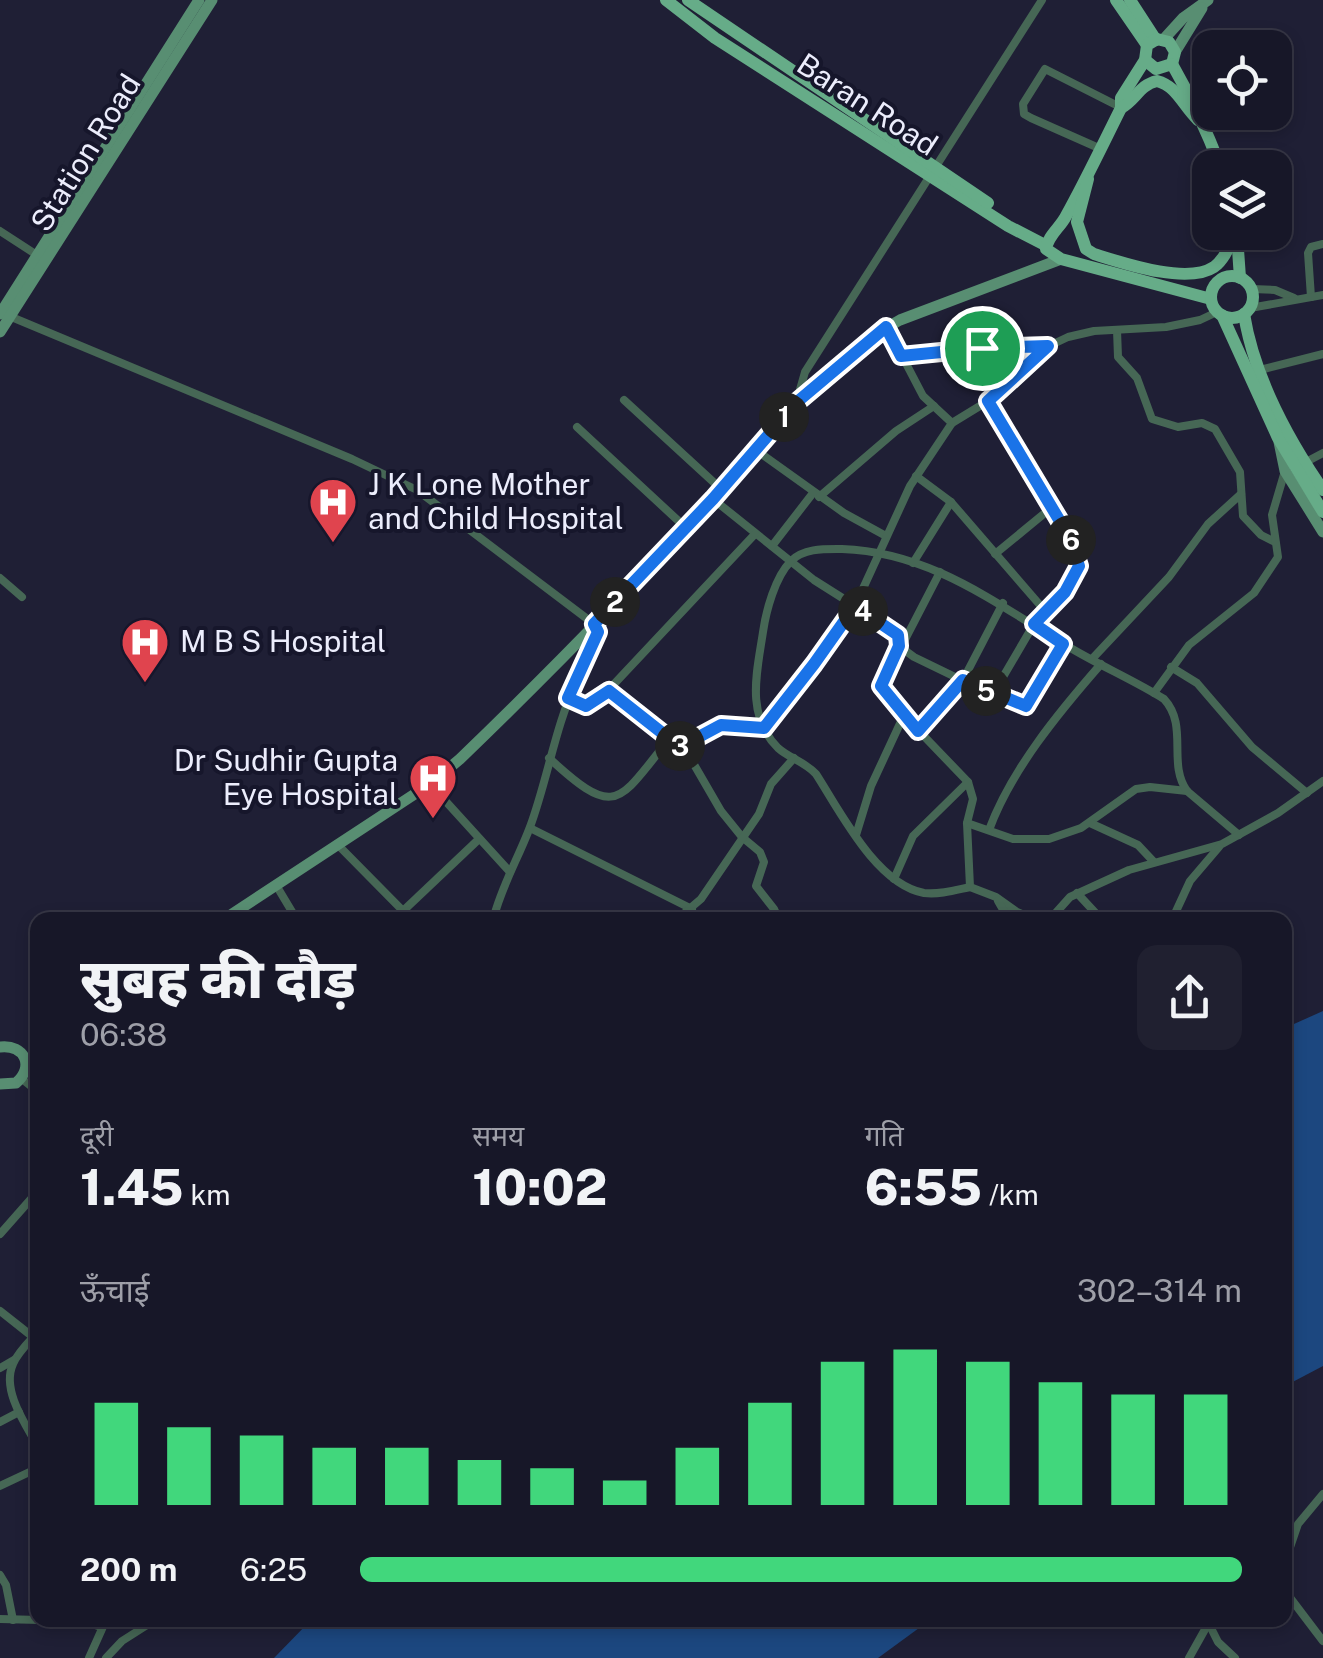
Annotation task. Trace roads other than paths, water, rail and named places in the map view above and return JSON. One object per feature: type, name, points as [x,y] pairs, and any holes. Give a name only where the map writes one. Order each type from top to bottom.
[{"type":"main road","name":"Baran Road","points":[[666,0],[715,38],[932,172],[1008,226],[1046,244],[1061,259],[1217,309]]},
{"type":"main road","name":"Baran Road","points":[[688,0],[884,130],[932,172]]},
{"type":"main road","points":[[1116,0],[1153,46],[1173,58],[1192,98]]},
{"type":"main road","points":[[1130,0],[1153,46],[1156,70],[1173,58]]},
{"type":"main road","points":[[1046,244],[1088,176],[1121,108],[1121,98],[1153,46]]},
{"type":"main road","points":[[1121,108],[1140,89],[1156,81],[1173,87],[1192,114]]},
{"type":"main road","points":[[1088,176],[1077,222],[1086,249],[1094,254],[1167,272],[1202,272],[1216,266],[1227,250]]},
{"type":"main road","points":[[1238,250],[1240,278]]},
{"type":"main road","points":[[1323,490],[1259,370],[1247,311],[1252,289],[1232,276],[1218,282],[1217,309],[1278,438],[1323,512]]},
{"type":"main road","points":[[1217,309],[1233,318],[1247,311]]},
{"type":"street","name":"Station Road","points":[[42,258],[199,0]]},
{"type":"street","name":"Station Road","points":[[0,332],[5,315],[212,0]]},
{"type":"street","points":[[797,402],[804,372],[1042,0]]},
{"type":"street","points":[[1153,46],[1206,2]]},
{"type":"street","points":[[1173,58],[1206,2]]},
{"type":"street","points":[[1101,149],[1024,114],[1023,104],[1045,69],[1121,108]]},
{"type":"street","points":[[0,231],[42,258]]},
{"type":"street","points":[[1030,270],[1046,244]]},
{"type":"street","points":[[1310,297],[1308,253],[1312,246],[1323,244]]},
{"type":"street","points":[[235,912],[430,784],[495,725],[594,624],[686,528],[797,402],[886,327],[1061,259]]},
{"type":"street","points":[[1252,289],[1275,290],[1294,298]]},
{"type":"street","points":[[1247,311],[1294,298],[1323,295]]},
{"type":"street","points":[[764,728],[855,606],[916,476],[952,423],[988,401],[1048,346],[1068,337],[1166,327],[1200,320],[1217,309]]},
{"type":"street","points":[[5,315],[352,459],[417,490],[594,624],[598,632],[595,643],[568,698],[530,828],[500,892],[495,912]]},
{"type":"street","points":[[886,327],[923,396],[952,423]]},
{"type":"street","points":[[1117,330],[1118,357],[1137,378],[1152,419],[1178,426],[1210,424],[1240,472],[1243,516],[1261,535],[1275,542]]},
{"type":"street","points":[[901,356],[1048,346]]},
{"type":"street","points":[[1259,370],[1323,354]]},
{"type":"street","points":[[624,400],[755,534],[893,630],[899,646]]},
{"type":"street","points":[[988,401],[1070,538],[1079,566],[1074,581],[1034,624],[993,694]]},
{"type":"street","points":[[772,546],[816,495],[934,406]]},
{"type":"street","points":[[577,427],[686,528]]},
{"type":"street","points":[[1278,438],[1285,470],[1323,532]]},
{"type":"street","points":[[756,450],[816,495],[886,536]]},
{"type":"street","points":[[1306,462],[1323,454]]},
{"type":"street","points":[[1154,693],[1188,645],[1254,593],[1278,558],[1273,506],[1285,470]]},
{"type":"street","points":[[916,476],[951,502],[1046,612]]},
{"type":"street","points":[[989,830],[1002,798],[1097,662],[1208,524],[1241,494]]},
{"type":"street","points":[[913,563],[951,502]]},
{"type":"street","points":[[995,554],[1051,508]]},
{"type":"street","points":[[568,698],[586,706],[609,691],[755,534]]},
{"type":"street","points":[[1017,912],[996,897],[970,887],[924,893],[894,879],[856,836],[816,774],[778,748],[764,728],[754,688],[766,616],[791,561],[818,549],[880,552],[940,572],[1003,604],[1063,644],[1154,693],[1173,709],[1178,734],[1178,772],[1186,791],[1239,836]]},
{"type":"street","points":[[940,572],[881,686],[968,782],[973,799],[967,822],[970,887]]},
{"type":"street","points":[[0,578],[22,597]]},
{"type":"street","points":[[918,731],[963,680],[1003,604]]},
{"type":"street","points":[[899,646],[963,680],[1026,706],[1063,644]]},
{"type":"street","points":[[1172,667],[1197,683],[1252,747],[1308,793]]},
{"type":"street","points":[[609,691],[680,747],[742,837],[760,852],[764,862],[756,886],[776,912]]},
{"type":"street","points":[[856,836],[871,786],[904,715]]},
{"type":"street","points":[[680,747],[721,725],[764,728]]},
{"type":"street","points":[[549,758],[582,789],[612,798],[633,783],[670,738]]},
{"type":"street","points":[[685,912],[692,909],[720,873],[759,814],[771,784],[794,758]]},
{"type":"street","points":[[1054,912],[1077,893],[1153,862],[1239,836],[1323,781]]},
{"type":"street","points":[[894,879],[912,836],[968,782]]},
{"type":"street","points":[[430,784],[510,872]]},
{"type":"street","points":[[967,822],[1013,838],[1049,839],[1090,823],[1136,789],[1186,791]]},
{"type":"street","points":[[1090,823],[1138,844],[1153,862]]},
{"type":"street","points":[[530,828],[692,909]]},
{"type":"street","points":[[337,844],[403,910],[479,839]]},
{"type":"street","points":[[1176,912],[1190,880],[1222,844]]},
{"type":"street","points":[[276,885],[292,912]]},
{"type":"street","points":[[1077,893],[1095,912]]},
{"type":"street","points":[[996,897],[1003,912]]},
{"type":"street","points":[[0,1046],[13,1046],[25,1056],[27,1064],[22,1078],[8,1085],[0,1084]]},
{"type":"street","points":[[25,1056],[30,1052]]},
{"type":"street","points":[[22,1078],[30,1085]]},
{"type":"street","points":[[0,1234],[30,1200]]},
{"type":"street","points":[[0,1311],[30,1332]]},
{"type":"street","points":[[0,1328],[13,1322]]},
{"type":"street","points":[[30,1341],[10,1371],[19,1412],[30,1432]]},
{"type":"street","points":[[0,1368],[14,1360]]},
{"type":"street","points":[[0,1422],[19,1412]]},
{"type":"street","points":[[0,1486],[30,1472]]},
{"type":"street","points":[[1292,1542],[1298,1524],[1323,1494]]},
{"type":"street","points":[[0,1575],[13,1620]]},
{"type":"street","points":[[1292,1600],[1323,1642]]},
{"type":"street","points":[[0,1619],[30,1620]]},
{"type":"street","points":[[89,1658],[102,1627]]},
{"type":"street","points":[[123,1658],[109,1655],[122,1640],[143,1627]]},
{"type":"street","points":[[1189,1658],[1205,1627]]},
{"type":"street","points":[[1210,1627],[1218,1642],[1235,1658]]},
{"type":"water","points":[[1323,1011],[1323,1366],[1292,1382],[1292,1025]]},
{"type":"water","points":[[304,1627],[920,1627],[878,1658],[274,1658]]},
{"type":"place","name":"J K Lone Mother and Child Hospital","points":[[333,544]]},
{"type":"place","name":"M B S Hospital","points":[[145,684]]},
{"type":"place","name":"Dr Sudhir Gupta Eye Hospital","points":[[433,820]]}]
